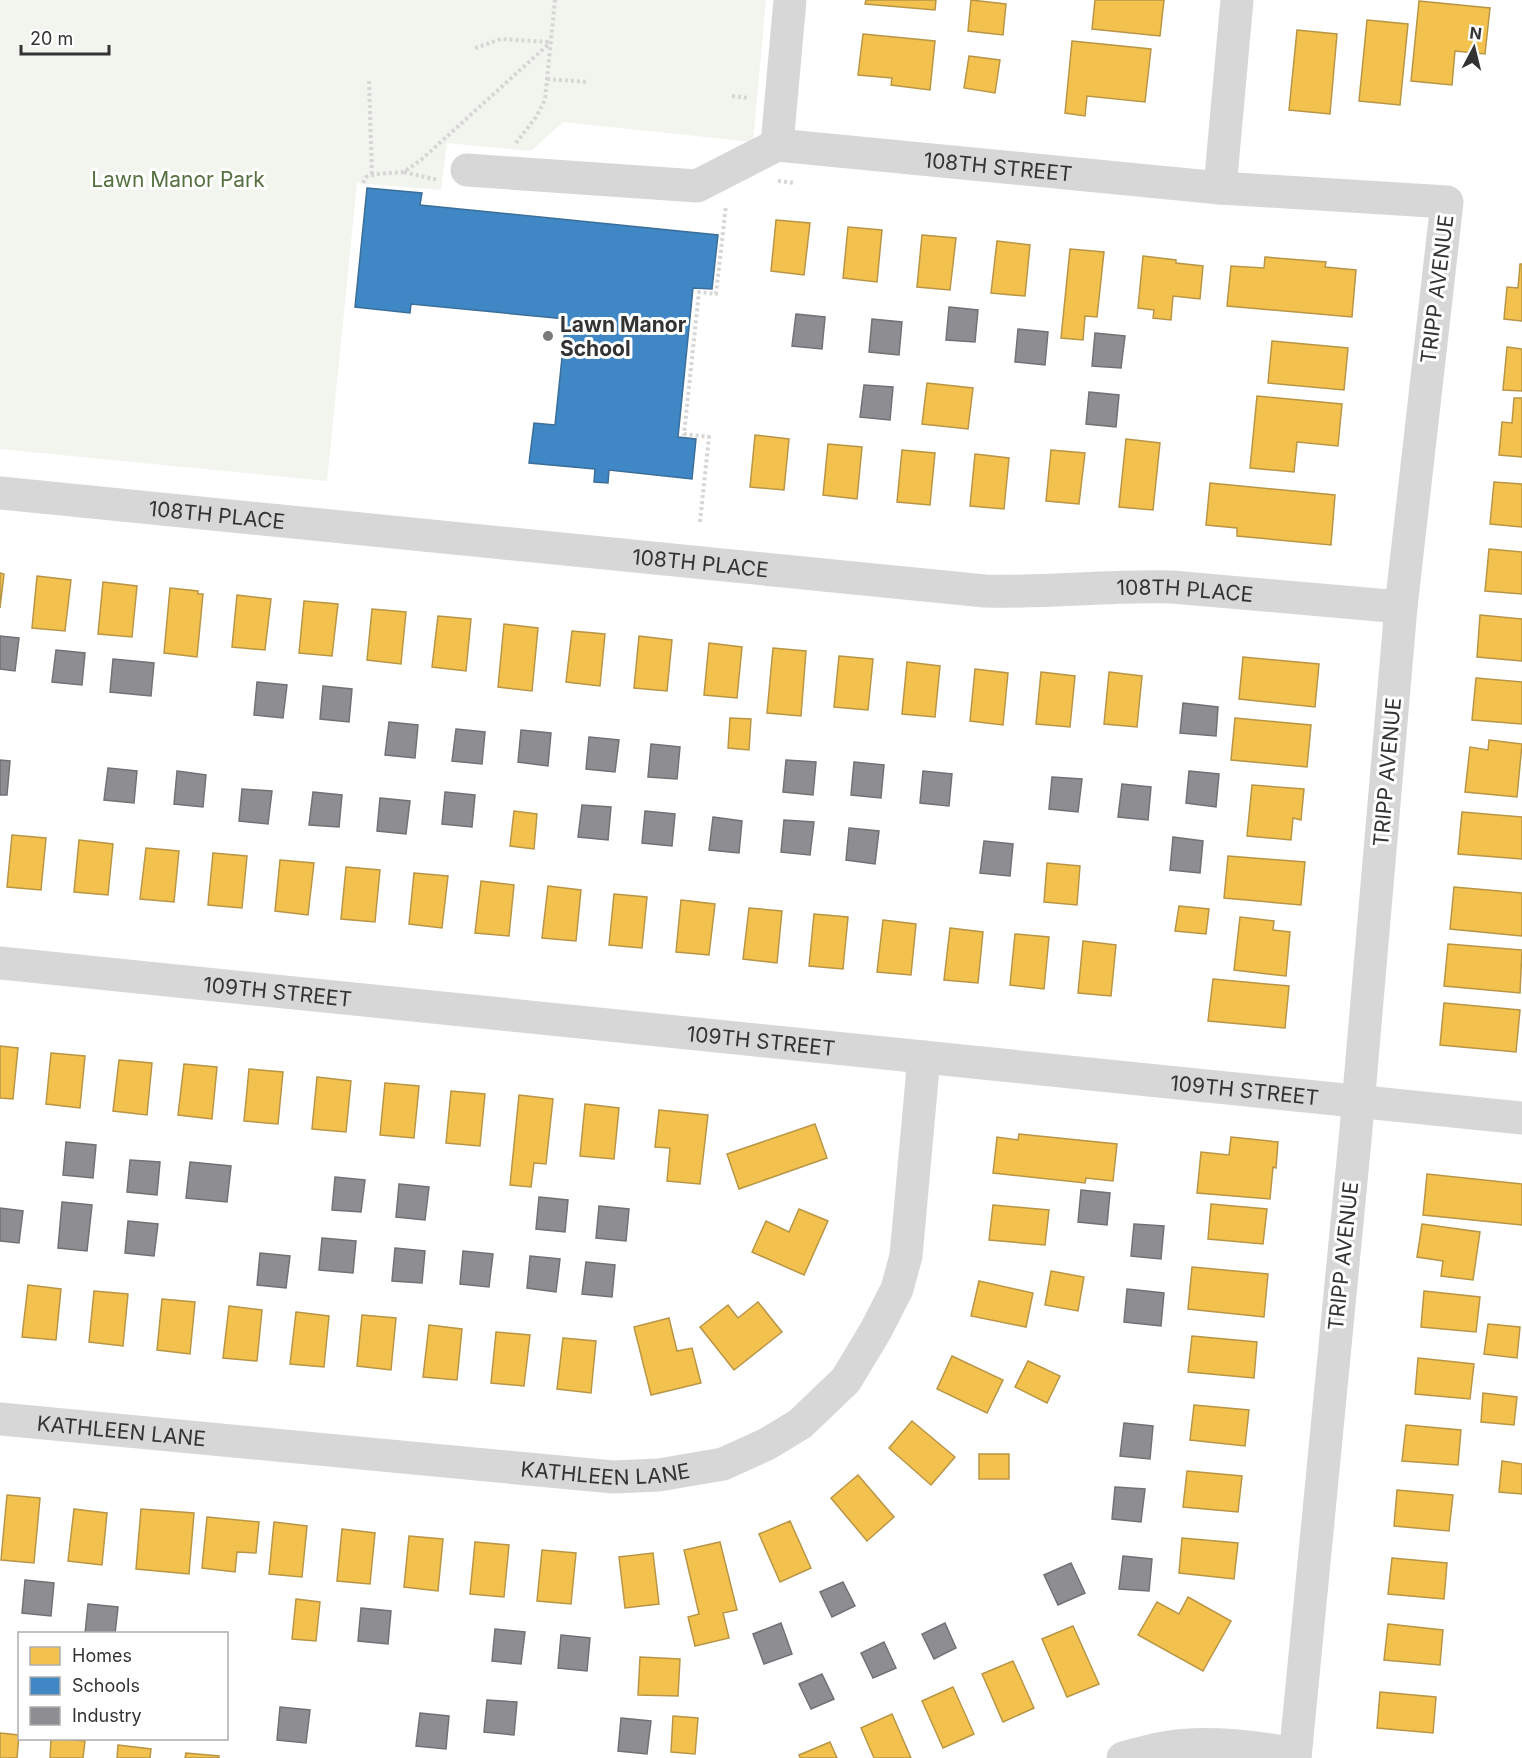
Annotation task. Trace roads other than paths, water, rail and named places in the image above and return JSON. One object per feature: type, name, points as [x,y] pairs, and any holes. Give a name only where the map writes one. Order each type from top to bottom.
[{"type":"street","points":[[455,176],[697,186],[777,145],[790,0]]},
{"type":"street","points":[[1220,188],[1237,0]]},
{"type":"street","name":"108TH STREET","points":[[777,145],[1220,188]]},
{"type":"street","name":"TRIPP AVENUE","points":[[1220,188],[1447,202],[1401,607],[1358,1101],[1295,1756]]},
{"type":"street","name":"108TH PLACE","points":[[0,493],[985,591],[1009,592],[1134,586],[1172,587],[1401,607]]},
{"type":"street","name":"109TH STREET","points":[[0,963],[1522,1118]]},
{"type":"street","name":"KATHLEEN LANE","points":[[0,1419],[612,1477],[659,1475],[723,1464],[767,1444],[800,1424],[846,1380],[897,1289],[906,1256],[924,1057]]},
{"type":"street","points":[[1124,1758],[1170,1747],[1212,1745],[1257,1747],[1295,1756]]},
{"type":"place","name":"Lawn Manor School","points":[[548,336]]},
{"type":"park label","name":"Lawn Manor Park","points":[[178,179]]}]
